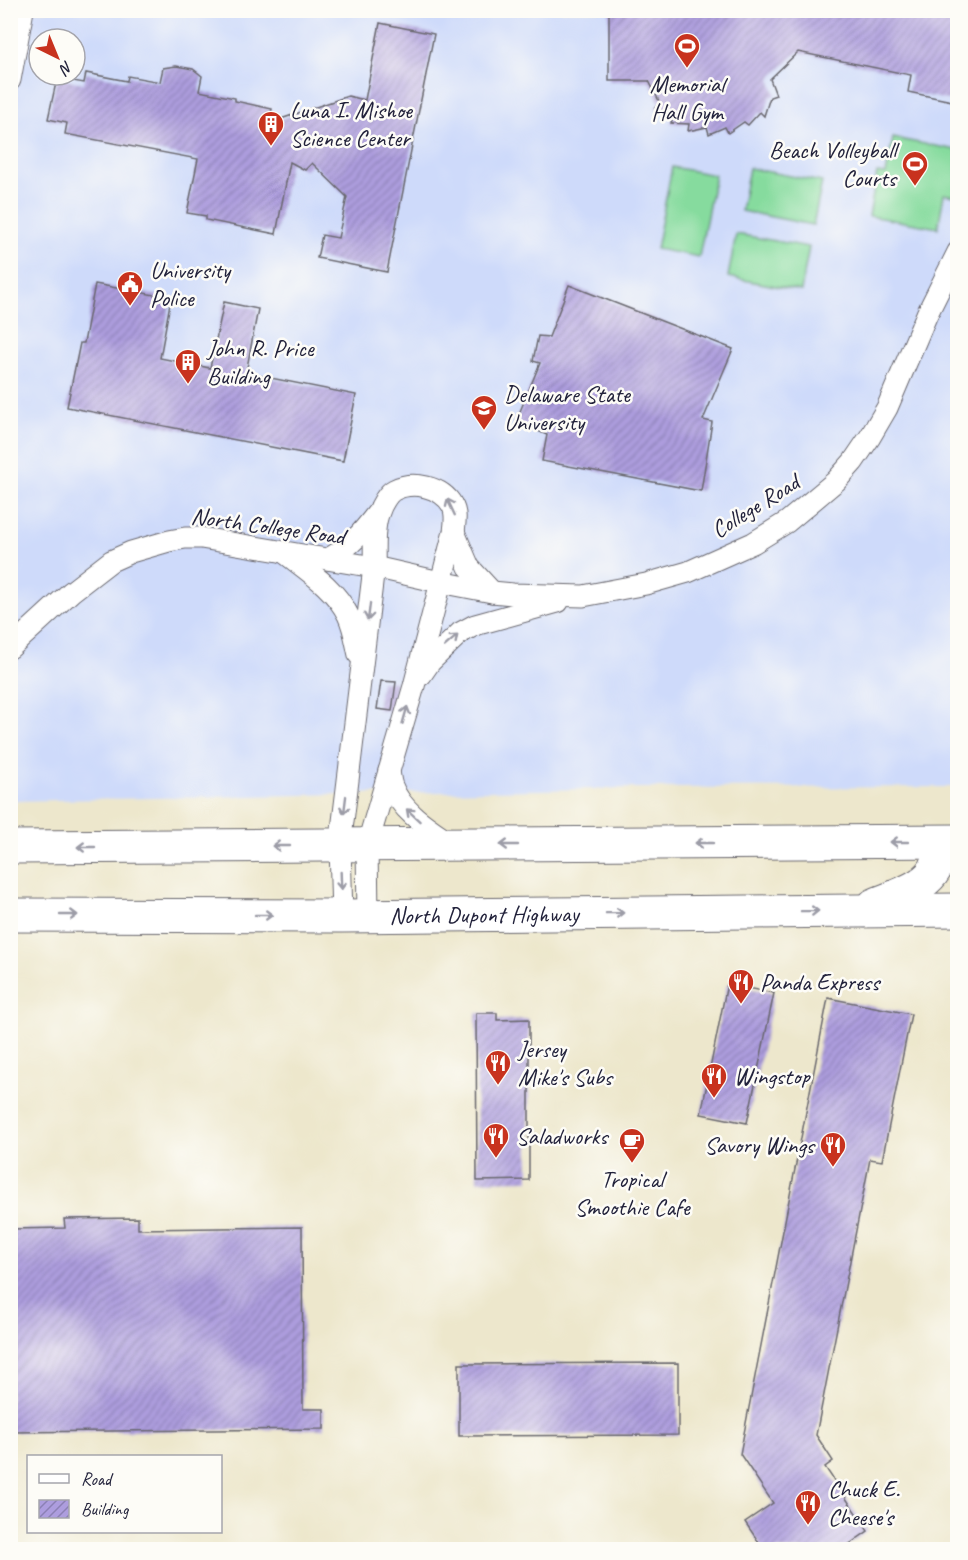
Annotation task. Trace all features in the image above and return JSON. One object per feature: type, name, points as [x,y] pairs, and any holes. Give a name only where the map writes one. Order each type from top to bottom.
[{"type":"highway","points":[[10,848],[948,842],[935,869],[916,888],[858,911]]},
{"type":"highway","name":"North Dupont Highway","points":[[10,915],[355,916],[858,911],[951,913]]},
{"type":"street","points":[[10,80],[23,10]]},
{"type":"street","name":"College Road","points":[[440,582],[492,592],[583,596],[646,585],[688,572],[753,543],[787,522],[836,481],[853,462],[870,437],[887,408],[932,303],[957,252]]},
{"type":"street","points":[[328,559],[359,537],[379,512],[392,490],[419,485],[432,488],[445,495],[453,506],[456,515],[454,532],[414,686],[389,771],[353,846]]},
{"type":"street","points":[[355,916],[353,846],[362,668],[379,512]]},
{"type":"street","points":[[454,532],[469,567],[492,592]]},
{"type":"street","name":"North College Road","points":[[10,648],[71,592],[111,561],[131,552],[185,538],[201,538],[374,567]]},
{"type":"street","points":[[285,553],[327,586],[340,601],[349,617],[362,668]]},
{"type":"street","points":[[374,567],[440,582]]},
{"type":"street","points":[[414,686],[430,662],[460,633],[475,625],[583,596]]},
{"type":"street","points":[[389,771],[392,786],[404,806],[418,820],[455,845]]},
{"type":"shaded area","name":"Delaware State University","points":[[10,11],[957,11],[957,787],[642,788],[11,801]]},
{"type":"green space","name":"Beach Volleyball Courts","points":[[893,138],[957,150],[955,196],[944,194],[938,228],[869,216],[877,173],[886,174]]},
{"type":"green space","points":[[672,167],[715,175],[699,257],[656,249]]},
{"type":"green space","points":[[749,168],[822,182],[813,225],[741,211]]},
{"type":"green space","points":[[736,234],[809,247],[801,291],[728,277]]},
{"type":"building","points":[[609,10],[957,10],[957,102],[908,92],[911,75],[798,52],[770,79],[776,95],[770,97],[764,116],[760,112],[748,125],[744,122],[728,133],[725,127],[709,134],[707,127],[688,131],[689,124],[671,123],[673,116],[655,108],[660,103],[649,81],[609,81]]},
{"type":"building","name":"Luna I. Mishoe Science Center","points":[[380,23],[434,34],[387,272],[317,258],[322,235],[338,238],[347,197],[312,163],[305,170],[290,162],[276,234],[206,220],[206,216],[187,213],[198,159],[65,134],[67,123],[48,119],[55,87],[87,87],[87,73],[127,81],[128,76],[160,82],[163,68],[176,66],[193,69],[202,76],[199,91],[235,98],[235,101],[272,109],[269,123],[348,96],[365,100]]},
{"type":"building","name":"John R. Price Building","points":[[95,284],[171,298],[160,358],[210,368],[224,302],[258,309],[246,373],[356,395],[343,461],[67,407],[80,343],[84,343]]},
{"type":"building","points":[[569,285],[733,349],[703,420],[712,422],[701,491],[542,461],[547,435],[516,421],[540,363],[533,361],[538,336],[549,337]]},
{"type":"building","points":[[381,681],[396,682],[392,711],[377,709]]},
{"type":"building","points":[[727,984],[774,993],[747,1123],[701,1114]]},
{"type":"building","points":[[828,998],[911,1014],[882,1161],[870,1159],[816,1435],[833,1461],[825,1467],[868,1531],[841,1550],[764,1550],[745,1522],[773,1503],[740,1454]]},
{"type":"building","points":[[476,1013],[497,1013],[497,1020],[529,1019],[529,1180],[477,1181]]},
{"type":"building","points":[[138,1218],[138,1229],[302,1227],[303,1409],[324,1409],[324,1429],[10,1432],[10,1229],[65,1228],[64,1219]]},
{"type":"building","points":[[678,1363],[678,1435],[459,1436],[459,1364]]},
{"type":"place","name":"Memorial Hall Gym","points":[[687,69]]},
{"type":"place","name":"Luna I. Mishoe Science Center","points":[[271,147]]},
{"type":"place","name":"Beach Volleyball Courts","points":[[915,187]]},
{"type":"place","name":"University Police","points":[[130,307]]},
{"type":"place","name":"John R. Price Building","points":[[188,385]]},
{"type":"place","name":"Delaware State University","points":[[484,431]]},
{"type":"place","name":"Panda Express","points":[[741,1005]]},
{"type":"place","name":"Jersey Mike's Subs","points":[[498,1086]]},
{"type":"place","name":"Wingstop","points":[[714,1099]]},
{"type":"place","name":"Saladworks","points":[[496,1159]]},
{"type":"place","name":"Tropical Smoothie Cafe","points":[[632,1164]]},
{"type":"place","name":"Savory Wings","points":[[833,1168]]},
{"type":"place","name":"Chuck E. Cheese's","points":[[808,1526]]}]
